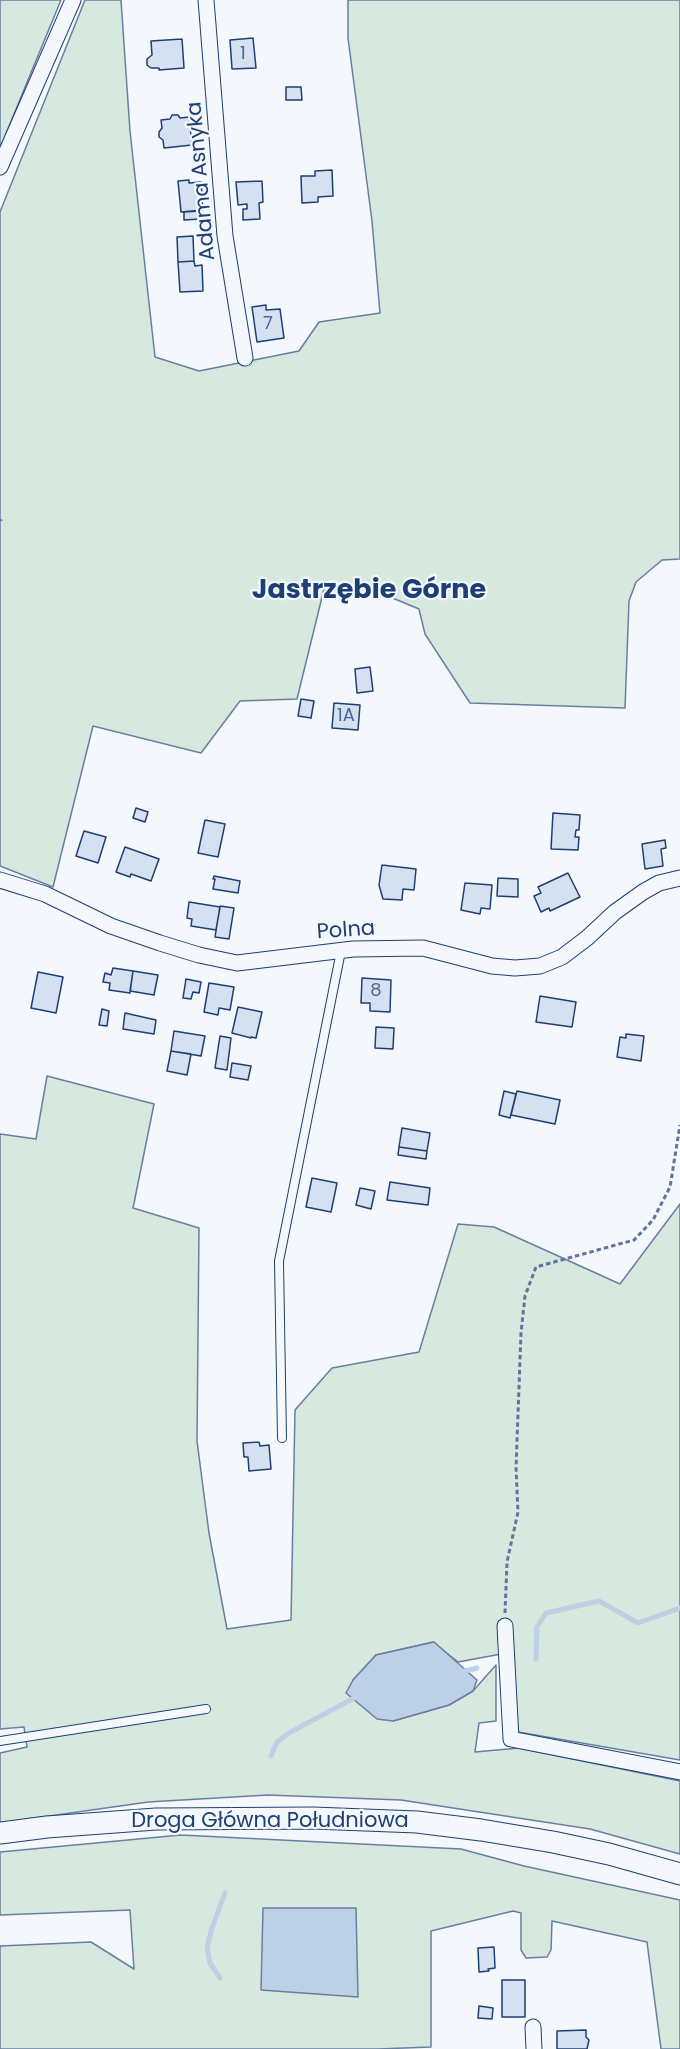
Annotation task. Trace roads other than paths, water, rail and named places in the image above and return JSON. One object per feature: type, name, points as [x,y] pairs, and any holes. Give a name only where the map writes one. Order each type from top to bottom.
[{"type":"main road","name":"Droga Główna Południowa","points":[[0,1833],[156,1819],[313,1818],[417,1822],[553,1842],[620,1857],[680,1874]]},
{"type":"street","points":[[0,167],[73,0]]},
{"type":"street","name":"Adama Asnyka","points":[[206,0],[225,237],[245,358]]},
{"type":"street","name":"Polna","points":[[0,880],[45,894],[111,926],[199,955],[237,963],[341,951],[423,948],[492,966],[515,968],[540,966],[562,957],[643,892],[659,883],[680,878]]},
{"type":"street","points":[[505,1626],[511,1739],[680,1772]]},
{"type":"street","points":[[533,2027],[534,2049]]},
{"type":"lane","points":[[282,1438],[279,1261],[341,951]]},
{"type":"lane","points":[[0,1741],[206,1709]]},
{"type":"water","points":[[434,1642],[477,1680],[473,1691],[449,1705],[393,1721],[377,1719],[346,1693],[353,1680],[376,1655]]},
{"type":"water","points":[[263,1908],[356,1908],[358,1997],[261,1990]]},
{"type":"waterway","points":[[536,1659],[537,1627],[546,1613],[599,1601],[638,1623],[680,1608]]},
{"type":"waterway","points":[[461,1672],[477,1668]]},
{"type":"waterway","points":[[271,1756],[277,1742],[289,1733],[356,1697]]},
{"type":"waterway","points":[[220,1978],[210,1963],[207,1947],[225,1893]]},
{"type":"district","name":"Jastrzębie Górne","points":[[369,591]]}]
